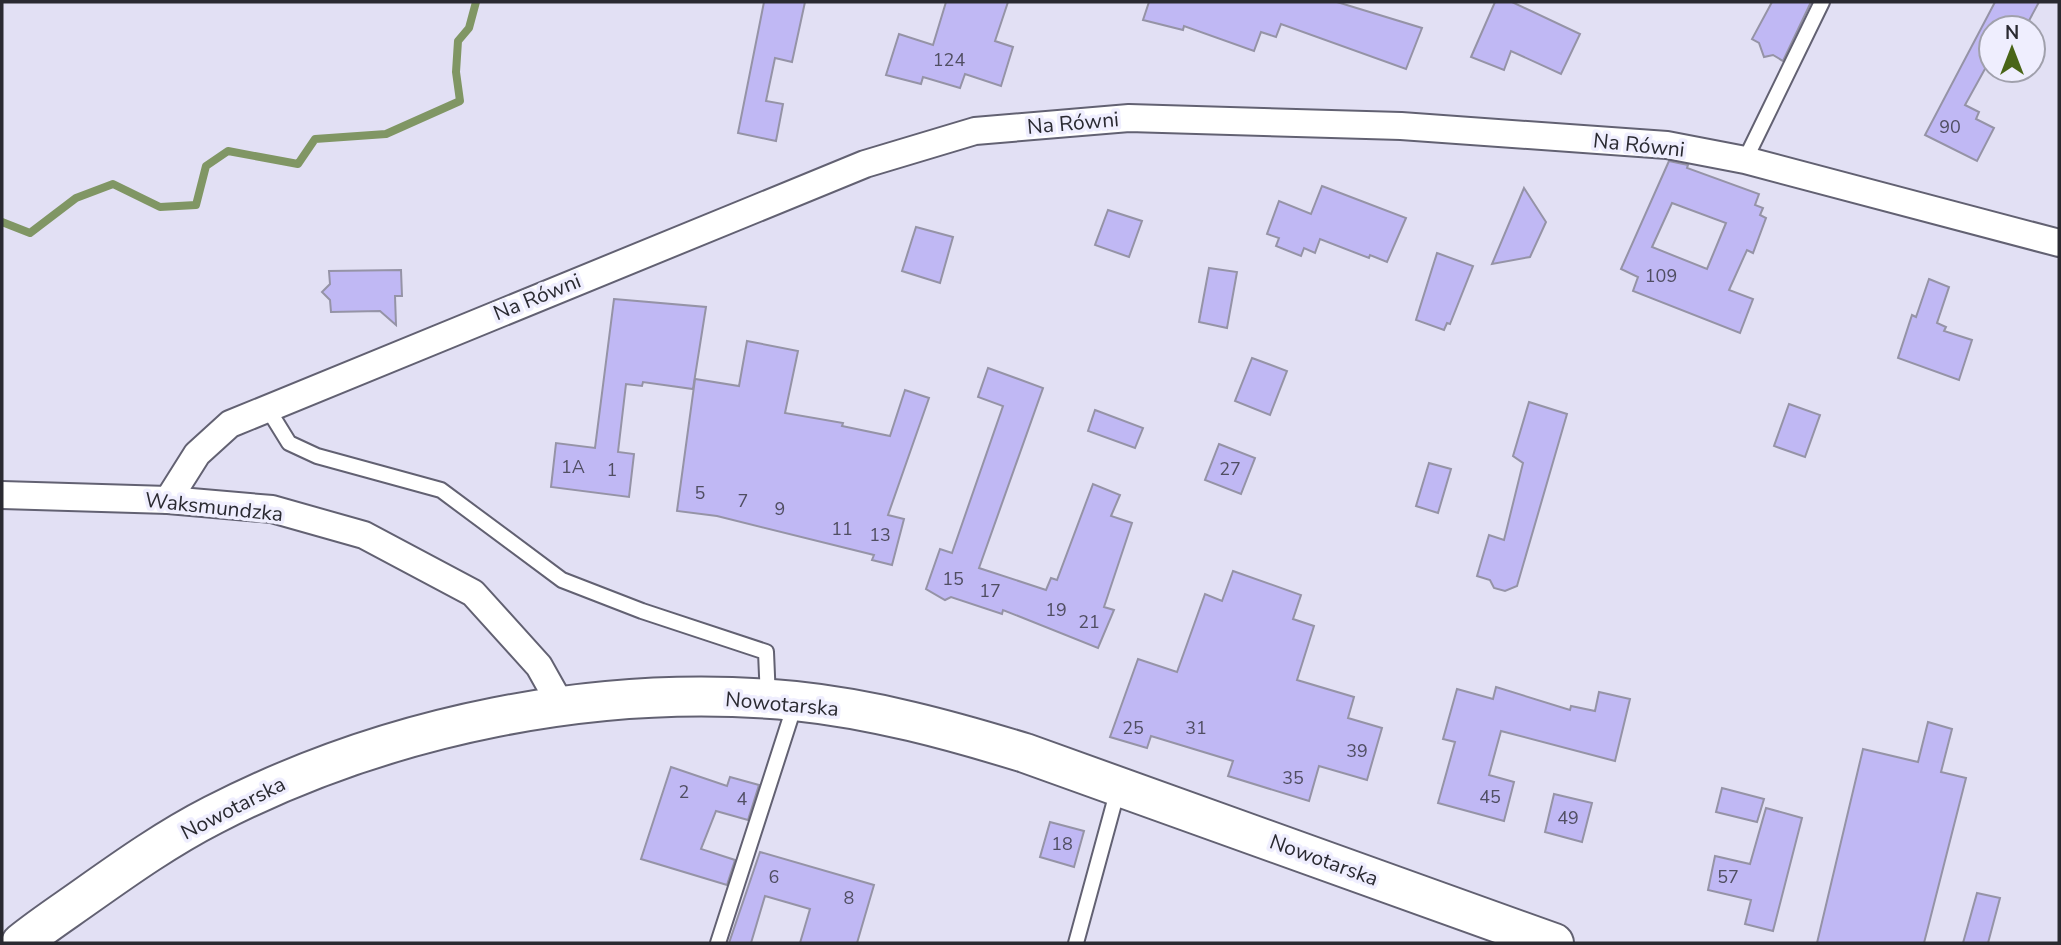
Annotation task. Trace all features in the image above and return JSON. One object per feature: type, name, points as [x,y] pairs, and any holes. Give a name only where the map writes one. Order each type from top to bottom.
[{"type":"street","name":"Na Równi","points":[[168,500],[197,454],[230,424],[865,164],[975,131],[1129,118],[1401,126],[1667,145],[1745,160],[2059,243]]},
{"type":"street","name":"Waksmundzka","points":[[2,495],[168,500],[272,509],[364,535],[473,593],[539,666],[562,708]]},
{"type":"street","name":"Nowotarska","points":[[24,941],[146,854],[212,815],[288,780],[448,727],[562,708],[643,699],[782,700],[959,733],[1119,786],[1554,943]]},
{"type":"lane","points":[[1745,160],[1822,2]]},
{"type":"lane","points":[[268,409],[289,443],[317,456],[441,490],[562,580],[642,611],[766,652],[782,700],[718,943]]},
{"type":"lane","points":[[1076,943],[1119,786]]},
{"type":"building","points":[[764,2],[805,2],[792,62],[775,58],[766,101],[783,104],[776,141],[738,133]]},
{"type":"building","points":[[946,2],[1008,2],[995,41],[1013,47],[1001,86],[965,74],[960,88],[923,77],[921,84],[886,75],[899,34],[933,45]]},
{"type":"building","points":[[1149,2],[1337,2],[1422,28],[1406,69],[1281,24],[1276,37],[1261,32],[1254,51],[1184,26],[1183,30],[1143,20]]},
{"type":"building","points":[[1495,2],[1512,2],[1580,34],[1561,74],[1511,51],[1504,70],[1471,57]]},
{"type":"building","points":[[1772,2],[1811,2],[1783,61],[1773,55],[1764,57],[1759,43],[1752,39]]},
{"type":"building","points":[[1995,2],[2039,2],[2033,14],[1989,14]]},
{"type":"building","points":[[1977,36],[1977,83],[1965,105],[1979,112],[1976,119],[1994,128],[1977,161],[1925,135]]},
{"type":"building","points":[[1669,161],[1688,165],[1687,168],[1759,194],[1755,205],[1763,208],[1760,215],[1766,218],[1753,253],[1747,250],[1729,290],[1753,299],[1740,333],[1633,291],[1638,277],[1621,269]],"holes":[[[1672,203],[1726,223],[1707,269],[1652,247]]]},
{"type":"building","points":[[1322,186],[1406,218],[1387,262],[1320,239],[1315,253],[1304,248],[1301,256],[1276,246],[1279,238],[1267,234],[1279,201],[1311,214]]},
{"type":"building","points":[[1524,188],[1546,222],[1530,257],[1492,264]]},
{"type":"building","points":[[1108,210],[1142,221],[1129,257],[1095,245]]},
{"type":"building","points":[[916,227],[953,237],[940,283],[902,271]]},
{"type":"building","points":[[1437,253],[1473,266],[1450,324],[1447,323],[1444,330],[1416,320]]},
{"type":"building","points":[[1209,268],[1237,272],[1227,328],[1199,322]]},
{"type":"building","points":[[401,270],[402,296],[395,296],[396,325],[380,311],[331,312],[330,300],[322,292],[330,284],[329,271]]},
{"type":"building","points":[[1929,279],[1949,287],[1937,323],[1946,327],[1944,331],[1972,340],[1959,380],[1898,358],[1912,315],[1916,317]]},
{"type":"building","points":[[614,299],[706,307],[693,389],[643,382],[642,386],[626,384],[618,452],[634,454],[629,497],[551,487],[556,443],[595,448]]},
{"type":"building","points":[[747,341],[798,351],[785,413],[843,423],[842,426],[890,436],[905,390],[929,398],[888,515],[904,519],[892,565],[872,560],[874,555],[717,516],[677,511],[695,379],[739,386]]},
{"type":"building","points":[[1252,358],[1287,371],[1270,415],[1235,401]]},
{"type":"building","points":[[988,368],[1043,388],[979,568],[1046,590],[1051,578],[1057,580],[1093,484],[1120,495],[1111,516],[1132,523],[1104,607],[1114,610],[1098,648],[1003,610],[1002,614],[951,597],[945,600],[926,589],[940,549],[952,553],[1003,406],[978,397]]},
{"type":"building","points":[[1529,402],[1567,414],[1517,586],[1505,591],[1494,588],[1490,580],[1477,576],[1489,535],[1504,540],[1523,463],[1513,456]]},
{"type":"building","points":[[1789,404],[1820,415],[1805,457],[1774,446]]},
{"type":"building","points":[[1095,410],[1143,428],[1135,448],[1088,431]]},
{"type":"building","points":[[1219,444],[1255,458],[1241,494],[1205,480]]},
{"type":"building","points":[[1429,463],[1451,469],[1438,513],[1416,506]]},
{"type":"building","points":[[1233,571],[1301,595],[1293,619],[1314,626],[1297,680],[1354,697],[1348,718],[1382,728],[1367,780],[1319,766],[1309,801],[1228,776],[1233,761],[1151,736],[1147,748],[1110,737],[1138,659],[1177,672],[1205,594],[1222,601]]},
{"type":"building","points":[[1496,687],[1570,710],[1571,706],[1595,711],[1599,692],[1630,699],[1615,761],[1501,731],[1489,775],[1514,782],[1504,821],[1438,803],[1455,742],[1443,739],[1457,689],[1493,699]]},
{"type":"building","points":[[1928,722],[1952,729],[1941,772],[1966,778],[1924,943],[1817,943],[1863,749],[1918,762]]},
{"type":"building","points":[[671,767],[727,786],[730,777],[759,785],[748,820],[716,811],[701,849],[735,860],[727,885],[641,859]]},
{"type":"building","points":[[1722,788],[1764,799],[1757,822],[1716,812]]},
{"type":"building","points":[[1554,794],[1592,803],[1582,842],[1545,832]]},
{"type":"building","points":[[1766,808],[1802,818],[1773,931],[1745,924],[1751,900],[1708,890],[1715,856],[1750,864]]},
{"type":"building","points":[[1050,822],[1084,831],[1074,867],[1040,857]]},
{"type":"building","points":[[760,852],[874,885],[857,943],[800,943],[810,909],[765,896],[751,943],[729,943]]},
{"type":"building","points":[[1977,893],[2000,898],[1988,943],[1963,943]]},
{"type":"waterway","points":[[2,222],[30,233],[76,198],[113,184],[160,207],[196,205],[206,166],[228,151],[298,164],[315,139],[386,134],[460,101],[456,72],[458,41],[469,28],[476,2]]}]
